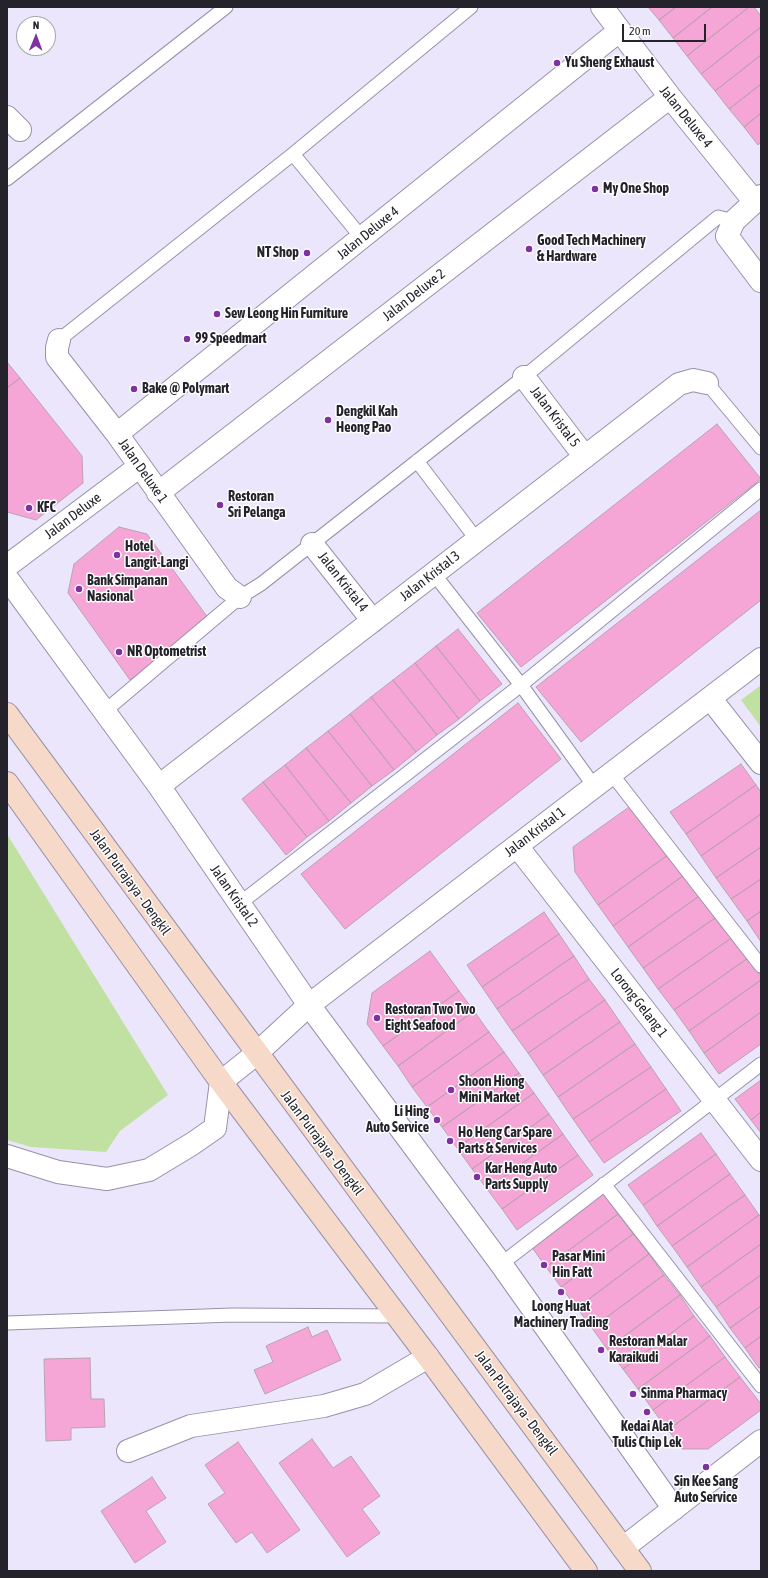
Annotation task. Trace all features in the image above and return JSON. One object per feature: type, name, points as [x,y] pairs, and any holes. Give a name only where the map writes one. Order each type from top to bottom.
[{"type":"main road","name":"Jalan Putrajaya - Dengkil","points":[[7,714],[256,1054],[640,1571]]},
{"type":"main road","points":[[7,783],[221,1082],[428,1357],[586,1571]]},
{"type":"street","name":"Jalan Deluxe 4","points":[[602,7],[670,98],[758,198]]},
{"type":"street","name":"Jalan Deluxe 4","points":[[117,434],[619,31]]},
{"type":"street","name":"Jalan Deluxe 2","points":[[158,493],[670,98]]},
{"type":"street","points":[[758,198],[734,221],[727,236],[761,281]]},
{"type":"street","name":"Jalan Deluxe 1","points":[[59,340],[57,348],[58,357],[117,434],[227,588],[240,597]]},
{"type":"street","name":"Jalan Kristal 5","points":[[524,377],[585,457]]},
{"type":"street","name":"Jalan Kristal 3","points":[[159,786],[679,384],[693,380],[707,383]]},
{"type":"street","name":"Jalan Deluxe","points":[[7,566],[140,466]]},
{"type":"street","name":"Jalan Kristal 4","points":[[312,544],[373,621]]},
{"type":"street","name":"Jalan Kristal 2","points":[[7,578],[159,786],[309,1005],[501,1264],[674,1509]]},
{"type":"street","name":"Jalan Kristal 1","points":[[221,1082],[256,1054],[309,1005],[761,659]]},
{"type":"street","points":[[710,698],[761,763]]},
{"type":"street","name":"Lorong Gelang 1","points":[[517,846],[761,1160]]},
{"type":"street","points":[[7,1156],[58,1172],[107,1179],[149,1170],[215,1128],[221,1082]]},
{"type":"street","points":[[128,1451],[191,1426],[324,1406],[365,1394],[428,1357]]},
{"type":"street","points":[[623,1548],[761,1441]]},
{"type":"lane","points":[[7,179],[226,7]]},
{"type":"lane","points":[[59,340],[293,154],[471,7]]},
{"type":"lane","points":[[293,154],[362,238]]},
{"type":"lane","points":[[105,712],[240,597],[261,584],[524,377],[718,217],[734,221]]},
{"type":"lane","points":[[707,383],[761,448]]},
{"type":"lane","points":[[417,461],[477,540]]},
{"type":"lane","points":[[239,904],[521,686],[761,489]]},
{"type":"lane","points":[[434,574],[521,686],[594,786]]},
{"type":"lane","points":[[611,773],[761,966]]},
{"type":"lane","points":[[501,1264],[761,1064]]},
{"type":"lane","points":[[604,1184],[761,1386]]},
{"type":"lane","points":[[7,1323],[232,1315],[397,1316]]},
{"type":"green space","points":[[761,685],[761,727],[741,700]]},
{"type":"green space","points":[[7,834],[168,1095],[120,1131],[106,1152],[31,1147],[7,1140]]},
{"type":"building","points":[[648,7],[676,7],[659,20]]},
{"type":"building","points":[[676,7],[712,7],[673,38],[659,20]]},
{"type":"building","points":[[712,7],[749,7],[687,56],[673,38]]},
{"type":"building","points":[[749,7],[754,7],[761,16],[761,27],[701,74],[687,56]]},
{"type":"building","points":[[761,27],[761,55],[715,91],[701,74]]},
{"type":"building","points":[[761,55],[761,84],[729,109],[715,91]]},
{"type":"building","points":[[761,84],[761,113],[744,127],[729,109]]},
{"type":"building","points":[[761,113],[761,142],[758,145],[744,127]]},
{"type":"building","points":[[7,362],[20,378],[7,388]]},
{"type":"building","points":[[20,378],[82,456],[83,483],[36,520],[7,512],[7,388]]},
{"type":"building","points":[[717,424],[761,479],[521,667],[477,613]]},
{"type":"building","points":[[761,510],[761,600],[581,742],[536,687]]},
{"type":"building","points":[[119,527],[147,534],[211,622],[130,680],[68,593],[74,564]]},
{"type":"building","points":[[458,629],[502,684],[480,701],[436,646]]},
{"type":"building","points":[[436,646],[480,701],[459,719],[415,663]]},
{"type":"building","points":[[415,663],[459,719],[437,735],[393,680]]},
{"type":"building","points":[[393,680],[437,735],[416,752],[371,697]]},
{"type":"building","points":[[371,697],[416,752],[394,770],[350,714]]},
{"type":"building","points":[[518,703],[561,759],[345,929],[301,874]]},
{"type":"building","points":[[350,714],[394,770],[372,786],[328,731]]},
{"type":"building","points":[[328,731],[372,786],[351,803],[306,748]]},
{"type":"building","points":[[306,748],[351,803],[329,821],[285,765]]},
{"type":"building","points":[[741,764],[756,785],[686,834],[670,812]]},
{"type":"building","points":[[285,765],[329,821],[307,837],[263,782]]},
{"type":"building","points":[[263,782],[307,837],[286,855],[242,799]]},
{"type":"building","points":[[756,785],[761,792],[761,814],[701,856],[686,834]]},
{"type":"building","points":[[636,802],[672,852],[598,905],[575,872],[573,847]]},
{"type":"building","points":[[761,814],[761,847],[716,878],[701,856]]},
{"type":"building","points":[[761,847],[761,879],[731,899],[716,878]]},
{"type":"building","points":[[672,852],[687,873],[613,926],[598,905]]},
{"type":"building","points":[[687,873],[702,894],[628,947],[613,926]]},
{"type":"building","points":[[761,879],[761,911],[747,921],[731,899]]},
{"type":"building","points":[[702,894],[718,916],[643,968],[628,947]]},
{"type":"building","points":[[761,911],[761,942],[747,921]]},
{"type":"building","points":[[544,912],[559,934],[482,987],[467,965]]},
{"type":"building","points":[[718,916],[733,937],[658,989],[643,968]]},
{"type":"building","points":[[559,934],[574,956],[497,1009],[482,987]]},
{"type":"building","points":[[733,937],[748,958],[674,1010],[658,989]]},
{"type":"building","points":[[430,951],[459,991],[383,1046],[367,1024],[372,993]]},
{"type":"building","points":[[574,956],[589,979],[512,1031],[497,1009]]},
{"type":"building","points":[[748,958],[761,976],[761,980],[689,1031],[674,1010]]},
{"type":"building","points":[[589,979],[605,1000],[528,1053],[512,1031]]},
{"type":"building","points":[[761,980],[761,1012],[704,1053],[689,1031]]},
{"type":"building","points":[[459,991],[474,1011],[398,1066],[383,1046]]},
{"type":"building","points":[[605,1000],[620,1022],[543,1075],[528,1053]]},
{"type":"building","points":[[474,1011],[489,1032],[412,1087],[398,1066]]},
{"type":"building","points":[[761,1012],[761,1044],[719,1074],[704,1053]]},
{"type":"building","points":[[620,1022],[635,1044],[558,1097],[543,1075]]},
{"type":"building","points":[[489,1032],[504,1052],[427,1107],[412,1087]]},
{"type":"building","points":[[635,1044],[651,1067],[573,1119],[558,1097]]},
{"type":"building","points":[[504,1052],[519,1073],[442,1127],[427,1107]]},
{"type":"building","points":[[651,1067],[666,1089],[589,1142],[573,1119]]},
{"type":"building","points":[[519,1073],[534,1093],[457,1148],[442,1127]]},
{"type":"building","points":[[761,1080],[761,1112],[751,1120],[735,1099]]},
{"type":"building","points":[[666,1089],[681,1111],[604,1163],[589,1142]]},
{"type":"building","points":[[534,1093],[549,1114],[472,1169],[457,1148]]},
{"type":"building","points":[[761,1112],[761,1133],[751,1120]]},
{"type":"building","points":[[549,1114],[563,1134],[487,1189],[472,1169]]},
{"type":"building","points":[[701,1133],[716,1154],[643,1205],[628,1185]]},
{"type":"building","points":[[563,1134],[578,1155],[502,1209],[487,1189]]},
{"type":"building","points":[[716,1154],[730,1174],[657,1226],[643,1205]]},
{"type":"building","points":[[578,1155],[593,1175],[517,1230],[502,1209]]},
{"type":"building","points":[[730,1174],[745,1195],[672,1246],[657,1226]]},
{"type":"building","points":[[603,1193],[618,1214],[546,1267],[531,1246]]},
{"type":"building","points":[[745,1195],[759,1215],[687,1267],[672,1246]]},
{"type":"building","points":[[618,1214],[633,1234],[561,1287],[546,1267]]},
{"type":"building","points":[[759,1215],[761,1217],[761,1244],[701,1287],[687,1267]]},
{"type":"building","points":[[633,1234],[649,1254],[577,1308],[561,1287]]},
{"type":"building","points":[[761,1244],[761,1275],[716,1307],[701,1287]]},
{"type":"building","points":[[649,1254],[664,1275],[592,1328],[577,1308]]},
{"type":"building","points":[[664,1275],[680,1295],[607,1349],[592,1328]]},
{"type":"building","points":[[761,1275],[761,1306],[730,1328],[716,1307]]},
{"type":"building","points":[[680,1295],[694,1316],[623,1369],[607,1349]]},
{"type":"building","points":[[761,1306],[761,1336],[745,1348],[730,1328]]},
{"type":"building","points":[[694,1316],[710,1336],[638,1389],[623,1369]]},
{"type":"building","points":[[308,1327],[312,1337],[327,1330],[341,1360],[265,1394],[254,1370],[273,1362],[266,1346]]},
{"type":"building","points":[[710,1336],[725,1357],[653,1410],[638,1389]]},
{"type":"building","points":[[761,1336],[761,1367],[759,1368],[745,1348]]},
{"type":"building","points":[[725,1357],[740,1377],[668,1430],[653,1410]]},
{"type":"building","points":[[90,1358],[91,1399],[104,1399],[105,1427],[71,1428],[71,1440],[46,1441],[44,1359]]},
{"type":"building","points":[[740,1377],[761,1404],[761,1410],[708,1449],[682,1449],[668,1430]]},
{"type":"building","points":[[312,1439],[333,1468],[351,1456],[380,1496],[362,1509],[380,1533],[347,1557],[279,1463]]},
{"type":"building","points":[[238,1442],[300,1530],[267,1553],[252,1532],[236,1543],[208,1504],[225,1493],[205,1465]]},
{"type":"building","points":[[152,1477],[166,1498],[146,1511],[166,1542],[135,1563],[101,1511]]},
{"type":"place","name":"Yu Sheng Exhaust","points":[[557,63]]},
{"type":"place","name":"My One Shop","points":[[595,189]]},
{"type":"place","name":"Good Tech Machinery & Hardware","points":[[529,249]]},
{"type":"place","name":"NT Shop","points":[[307,253]]},
{"type":"place","name":"Sew Leong Hin Furniture","points":[[217,314]]},
{"type":"place","name":"99 Speedmart","points":[[187,339]]},
{"type":"place","name":"Bake @ Polymart","points":[[134,389]]},
{"type":"place","name":"Dengkil Kah Heong Pao","points":[[328,420]]},
{"type":"place","name":"Restoran Sri Pelanga","points":[[220,505]]},
{"type":"place","name":"KFC","points":[[29,508]]},
{"type":"place","name":"Hotel Langit-Langi","points":[[117,555]]},
{"type":"place","name":"Bank Simpanan Nasional","points":[[79,589]]},
{"type":"place","name":"NR Optometrist","points":[[119,652]]},
{"type":"place","name":"Restoran Two Two Eight Seafood","points":[[377,1018]]},
{"type":"place","name":"Shoon Hiong Mini Market","points":[[451,1090]]},
{"type":"place","name":"Li Hing Auto Service","points":[[437,1120]]},
{"type":"place","name":"Ho Heng Car Spare Parts & Services","points":[[450,1141]]},
{"type":"place","name":"Kar Heng Auto Parts Supply","points":[[477,1177]]},
{"type":"place","name":"Pasar Mini Hin Fatt","points":[[544,1265]]},
{"type":"place","name":"Loong Huat Machinery Trading","points":[[561,1292]]},
{"type":"place","name":"Restoran Malar Karaikudi","points":[[601,1350]]},
{"type":"place","name":"Sinma Pharmacy","points":[[633,1394]]},
{"type":"place","name":"Kedai Alat Tulis Chip Lek","points":[[647,1412]]},
{"type":"place","name":"Sin Kee Sang Auto Service","points":[[706,1467]]}]
